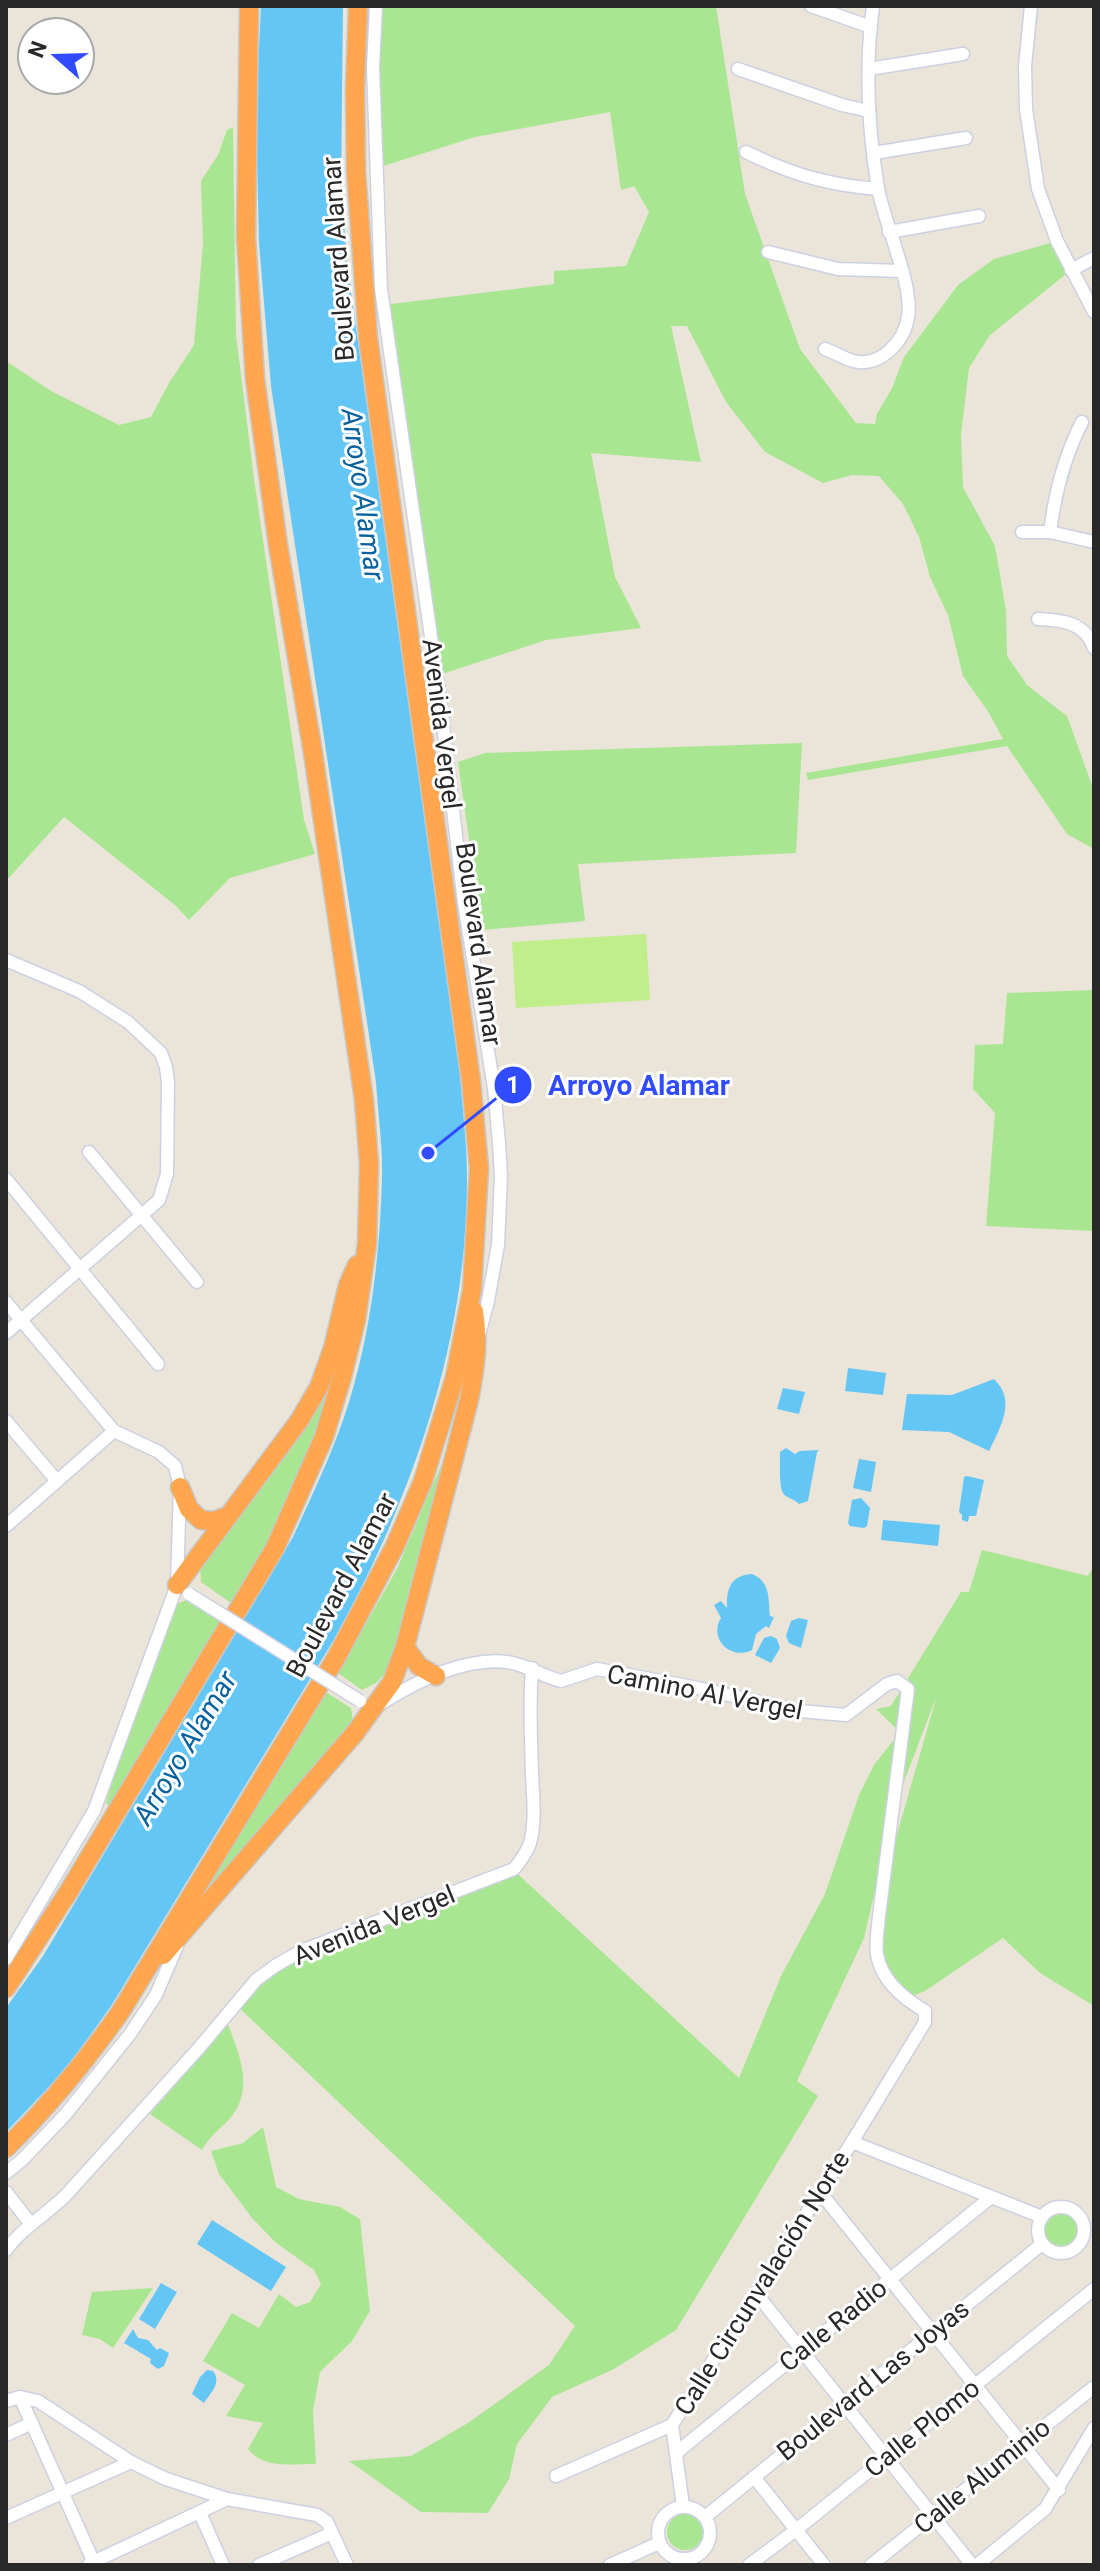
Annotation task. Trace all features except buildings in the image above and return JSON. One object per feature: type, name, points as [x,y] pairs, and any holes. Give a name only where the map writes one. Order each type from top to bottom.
[{"type":"highway","points":[[6,1988],[77,1878],[275,1548],[310,1473],[329,1422],[356,1320],[367,1244],[369,1164],[364,1100],[255,379],[246,237],[249,6]]},
{"type":"highway","name":"Boulevard Alamar","points":[[6,2148],[43,2112],[88,2058],[142,1977],[336,1658],[395,1546],[423,1481],[461,1350],[472,1290],[479,1168],[471,1081],[368,338],[356,171],[358,6]]},
{"type":"highway","points":[[183,1590],[228,1516],[299,1421],[319,1387],[333,1348],[348,1285],[367,1244]]},
{"type":"highway","points":[[142,1977],[182,1936],[368,1704],[392,1682],[405,1647],[476,1366],[478,1338],[472,1290]]},
{"type":"highway","points":[[180,1487],[189,1509],[201,1520],[214,1521],[228,1516]]},
{"type":"highway","points":[[405,1647],[419,1666],[436,1676]]},
{"type":"street","points":[[368,338],[381,289],[373,61],[376,6]]},
{"type":"street","points":[[811,6],[871,27]]},
{"type":"street","points":[[825,349],[854,361],[871,361],[888,353],[902,337],[908,318],[909,298],[878,189],[869,111],[873,6]]},
{"type":"street","points":[[1031,6],[1025,66],[1026,109],[1038,189],[1071,270],[1094,312]]},
{"type":"street","points":[[869,69],[963,54]]},
{"type":"street","points":[[738,69],[842,105],[869,111]]},
{"type":"street","points":[[874,153],[966,138]]},
{"type":"street","points":[[746,152],[784,171],[842,186],[878,189]]},
{"type":"street","points":[[889,232],[979,216]]},
{"type":"street","points":[[768,252],[838,269],[901,271]]},
{"type":"street","points":[[1071,270],[1094,258]]},
{"type":"street","name":"Avenida Vergel","points":[[381,289],[440,699],[464,903],[494,1088],[501,1176],[498,1245],[478,1338]]},
{"type":"street","points":[[1050,532],[1063,463],[1082,422]]},
{"type":"street","points":[[1022,532],[1050,532],[1094,542]]},
{"type":"street","points":[[1038,619],[1072,624],[1083,630],[1094,648]]},
{"type":"street","points":[[6,960],[79,991],[128,1022],[161,1053],[168,1082],[167,1174],[159,1200],[6,1333]]},
{"type":"street","points":[[89,1152],[197,1282]]},
{"type":"street","points":[[6,1179],[158,1364]]},
{"type":"street","points":[[6,1302],[114,1431],[159,1452],[175,1466],[180,1487],[183,1590],[94,1811],[6,1959]]},
{"type":"street","points":[[7,1423],[57,1481]]},
{"type":"street","points":[[6,1526],[114,1431]]},
{"type":"street","points":[[183,1590],[368,1704]]},
{"type":"street","name":"Camino Al Vergel","points":[[368,1704],[436,1676],[482,1663],[505,1662],[532,1668],[561,1681],[597,1669],[611,1671],[831,1715],[846,1715],[887,1684],[897,1681],[908,1689],[879,1916],[877,1954],[882,1969],[895,1988],[905,1999],[925,2011]]},
{"type":"street","name":"Avenida Vergel","points":[[6,2250],[30,2223],[48,2213],[66,2195],[256,1980],[301,1951],[514,1869],[524,1857],[530,1842],[534,1801],[530,1697],[532,1668]]},
{"type":"street","points":[[6,2173],[65,2115],[130,2034],[156,1995],[182,1936]]},
{"type":"street","name":"Calle Circunvalación Norte","points":[[672,2425],[922,2030],[925,2011]]},
{"type":"street","points":[[852,2142],[1042,2217]]},
{"type":"street","points":[[6,2192],[30,2223]]},
{"type":"street","points":[[820,2192],[1059,2490]]},
{"type":"street","name":"Calle Radio","points":[[676,2453],[990,2198]]},
{"type":"street","points":[[1053,2208],[1067,2208],[1082,2221],[1089,2239],[1061,2254],[1042,2244],[1037,2230],[1042,2217],[1053,2208]]},
{"type":"street","name":"Boulevard Las Joyas","points":[[705,2517],[1042,2244]]},
{"type":"street","name":"Calle Plomo","points":[[749,2565],[1094,2289]]},
{"type":"street","points":[[756,2293],[974,2565],[1045,2509],[1094,2428]]},
{"type":"street","name":"Calle Aluminio","points":[[871,2565],[1094,2387]]},
{"type":"street","points":[[6,2401],[20,2397],[38,2401],[131,2462],[166,2479],[227,2499],[309,2513],[330,2528],[347,2565]]},
{"type":"street","points":[[20,2397],[93,2564],[227,2499]]},
{"type":"street","points":[[6,2435],[32,2423]]},
{"type":"street","points":[[556,2476],[672,2425],[683,2506]]},
{"type":"street","points":[[6,2518],[131,2462]]},
{"type":"street","points":[[754,2477],[824,2565]]},
{"type":"street","points":[[683,2506],[705,2517],[711,2533],[709,2542],[691,2562],[672,2557],[659,2543],[657,2531],[661,2519],[670,2511],[683,2506]]},
{"type":"street","points":[[200,2513],[223,2565]]},
{"type":"street","points":[[259,2565],[330,2528]]},
{"type":"street","points":[[610,2565],[659,2543]]},
{"type":"green space","points":[[376,6],[716,6],[745,194],[800,349],[856,423],[875,424],[904,357],[958,285],[994,259],[1057,241],[1071,270],[990,335],[969,368],[961,434],[963,487],[995,546],[1006,611],[1007,656],[1027,685],[1067,716],[1094,791],[1094,849],[1067,834],[1007,746],[808,780],[806,773],[1003,739],[963,676],[948,615],[930,577],[919,537],[903,504],[879,476],[852,475],[823,483],[765,452],[726,402],[687,326],[671,326],[701,462],[591,453],[615,577],[641,628],[546,640],[436,676],[383,305],[554,284],[554,271],[626,266],[649,212],[634,186],[621,190],[610,112],[475,137],[377,168]]},
{"type":"green space","points":[[233,127],[236,335],[304,820],[315,854],[230,878],[189,920],[175,905],[64,817],[6,881],[6,361],[51,391],[119,425],[151,417],[194,345],[203,244],[201,181],[218,155],[227,130]]},
{"type":"green space","points":[[802,743],[796,853],[578,864],[585,921],[482,930],[458,762],[485,753]]},
{"type":"green space","points":[[646,934],[650,1000],[516,1008],[512,942]]},
{"type":"green space","points":[[1094,990],[1094,1231],[986,1226],[995,1113],[973,1089],[975,1045],[1003,1044],[1007,993]]},
{"type":"green space","points":[[337,1359],[326,1417],[271,1541],[234,1605],[201,1582],[200,1564]]},
{"type":"green space","points":[[446,1454],[403,1632],[388,1670],[376,1683],[362,1690],[338,1673],[397,1569]]},
{"type":"green space","points":[[982,1550],[1088,1576],[1094,1566],[1094,2006],[1040,1973],[1003,1938],[925,1991],[908,1998],[896,1987],[878,1953],[883,1883],[937,1695],[894,1808],[864,1938],[797,2081],[818,2096],[676,2330],[614,2369],[552,2397],[517,2444],[509,2479],[488,2513],[421,2512],[349,2461],[411,2456],[468,2423],[549,2365],[575,2326],[236,2005],[298,1952],[510,1867],[739,2078],[781,1976],[825,1894],[859,1795],[874,1765],[900,1732],[876,1709],[891,1706],[961,1592],[969,1592]]},
{"type":"green space","points":[[188,1599],[222,1621],[110,1807],[106,1803],[128,1729],[177,1604]]},
{"type":"green space","points":[[324,1691],[351,1708],[353,1722],[180,1925]]},
{"type":"green space","points":[[228,2024],[242,2070],[242,2093],[232,2116],[202,2150],[150,2114]]},
{"type":"green space","points":[[263,2127],[276,2187],[299,2199],[340,2207],[360,2219],[370,2311],[352,2341],[320,2372],[313,2411],[316,2464],[270,2463],[254,2455],[248,2449],[263,2423],[226,2416],[245,2385],[203,2361],[232,2313],[259,2328],[279,2294],[296,2307],[310,2302],[321,2284],[314,2270],[275,2242],[252,2218],[219,2174],[211,2151],[243,2143]]},
{"type":"green space","points":[[1061,2212],[1074,2217],[1079,2230],[1074,2243],[1061,2248],[1048,2243],[1043,2230],[1048,2217]]},
{"type":"green space","points":[[153,2288],[113,2348],[100,2339],[82,2335],[92,2292]]},
{"type":"green space","points":[[685,2514],[698,2519],[703,2532],[698,2545],[685,2550],[672,2545],[667,2532],[672,2519]]},
{"type":"water","points":[[261,6],[343,6],[341,190],[348,271],[459,1060],[467,1176],[465,1237],[458,1298],[430,1417],[410,1475],[387,1532],[333,1641],[111,2006],[66,2069],[6,2132],[6,2008],[43,1956],[293,1537],[349,1402],[369,1320],[376,1263],[382,1167],[376,1082],[271,386],[259,243],[256,113]]},
{"type":"water","points":[[848,1368],[886,1373],[883,1395],[845,1391]]},
{"type":"water","points":[[994,1379],[1001,1387],[1005,1405],[1001,1424],[989,1451],[949,1432],[902,1430],[907,1394],[952,1395]]},
{"type":"water","points":[[783,1388],[805,1392],[799,1414],[777,1409]]},
{"type":"water","points":[[786,1448],[795,1454],[819,1450],[808,1501],[799,1504],[784,1495],[782,1490],[780,1452]]},
{"type":"water","points":[[859,1459],[876,1462],[871,1492],[853,1488]]},
{"type":"water","points":[[964,1477],[984,1480],[976,1516],[969,1516],[968,1522],[962,1520],[959,1512]]},
{"type":"water","points":[[861,1498],[870,1508],[864,1528],[848,1523],[852,1500]]},
{"type":"water","points":[[883,1520],[940,1525],[938,1546],[881,1540]]},
{"type":"water","points":[[752,1574],[766,1586],[770,1616],[774,1617],[769,1628],[766,1626],[756,1634],[752,1650],[736,1652],[720,1640],[717,1633],[721,1618],[714,1605],[721,1601],[727,1608],[731,1584],[739,1577]]},
{"type":"water","points":[[799,1618],[808,1620],[801,1648],[789,1643],[786,1636],[791,1621]]},
{"type":"water","points":[[771,1636],[777,1639],[780,1648],[771,1663],[755,1655],[764,1638]]},
{"type":"water","points":[[212,2220],[286,2267],[271,2291],[197,2244]]},
{"type":"water","points":[[161,2283],[177,2292],[155,2329],[139,2319]]},
{"type":"water","points":[[133,2329],[138,2338],[148,2340],[157,2350],[160,2348],[169,2353],[164,2366],[158,2369],[150,2363],[151,2359],[124,2343]]},
{"type":"water","points":[[207,2370],[213,2371],[216,2380],[204,2403],[192,2394]]},
{"type":"place","name":"Arroyo Alamar","points":[[428,1153]]}]
